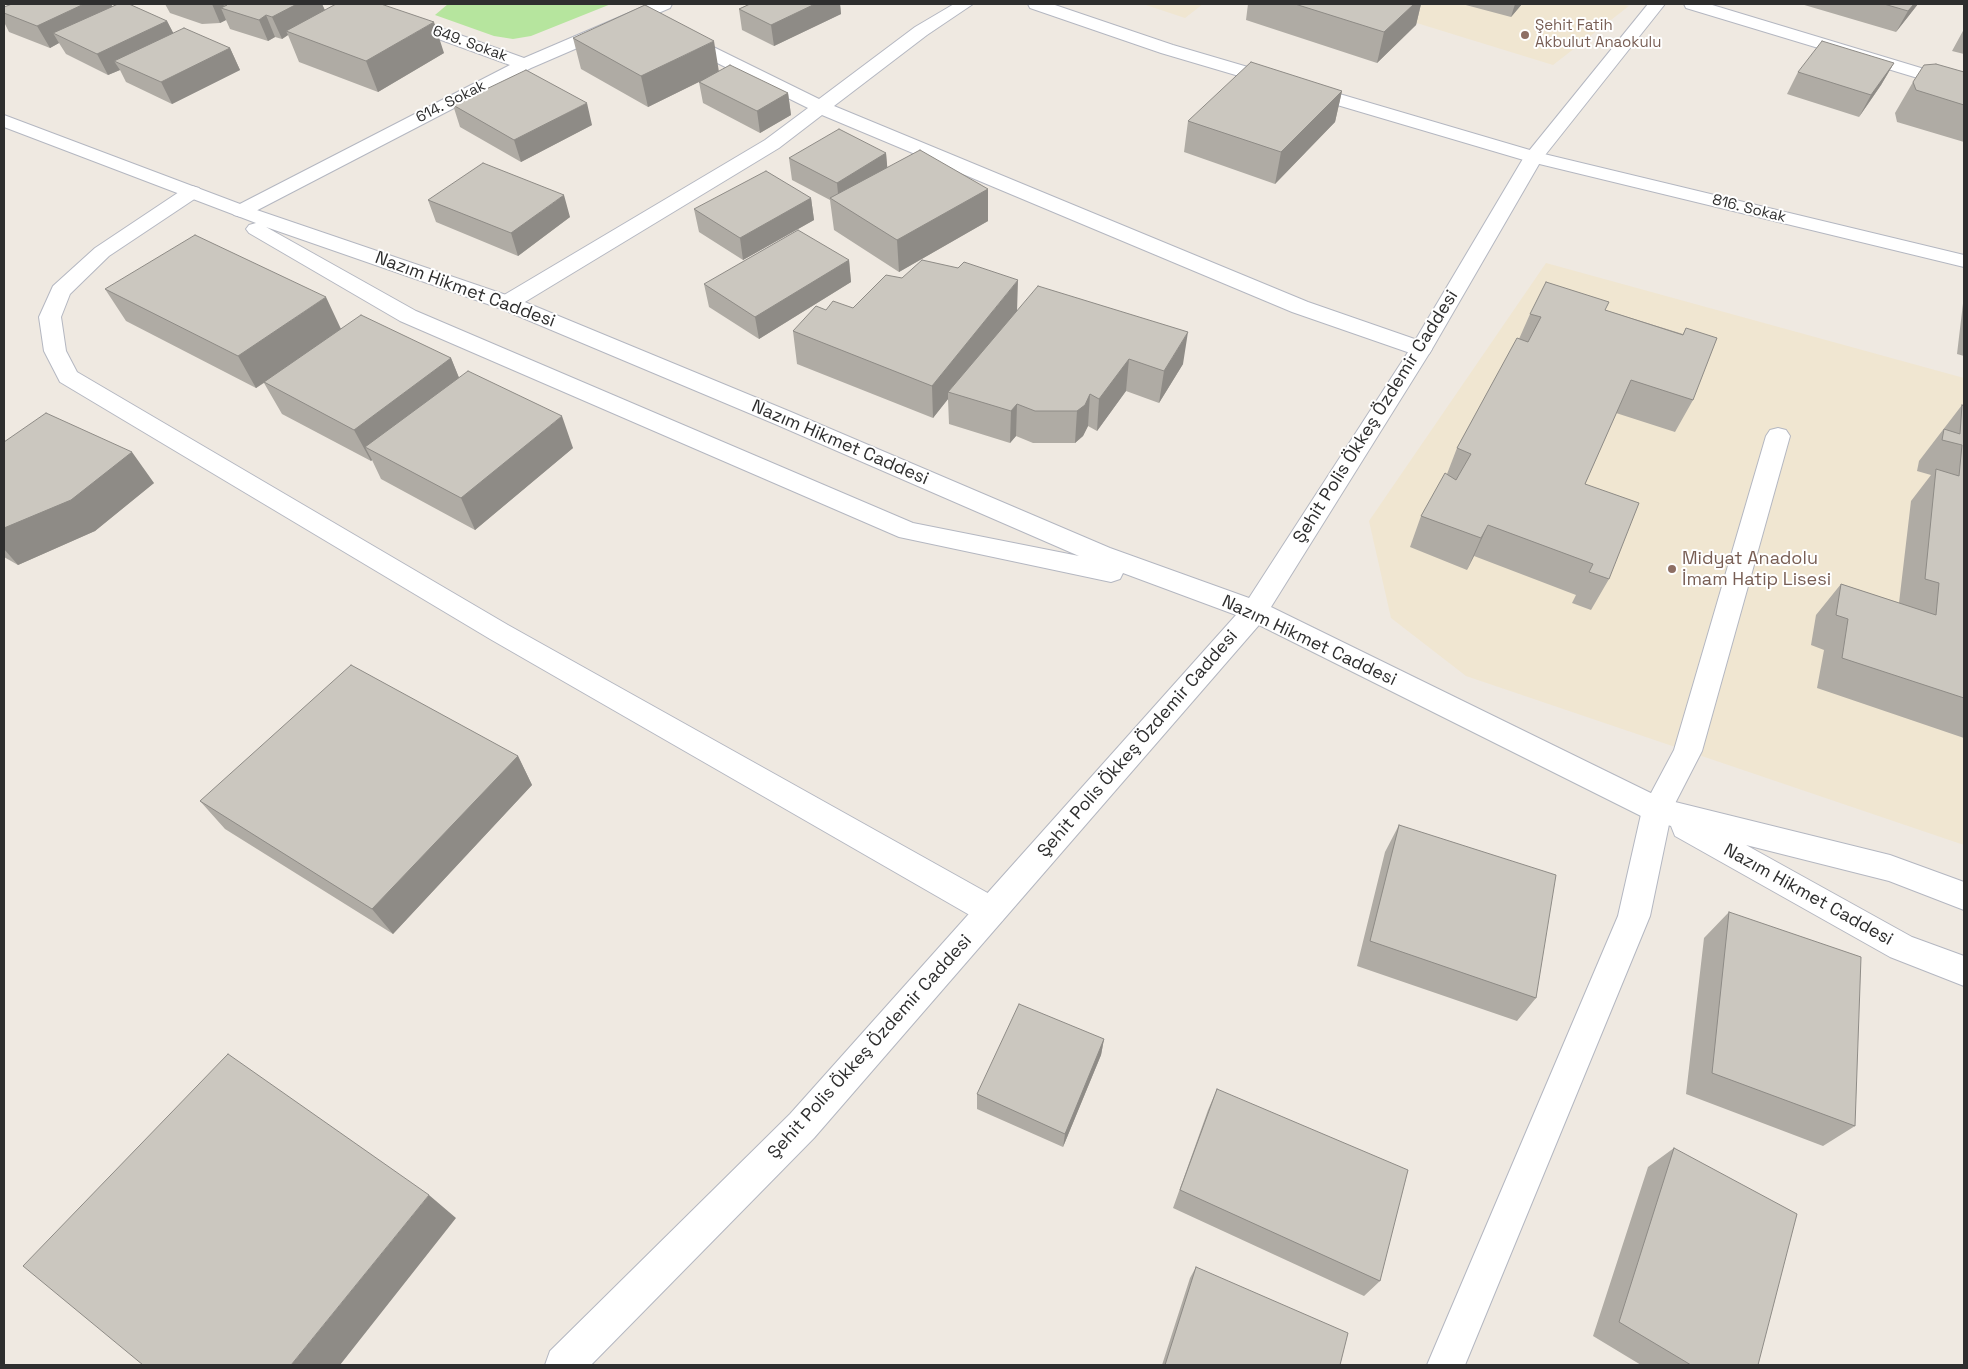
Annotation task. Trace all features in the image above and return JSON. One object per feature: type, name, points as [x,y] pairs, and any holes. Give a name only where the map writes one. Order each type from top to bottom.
[{"type":"street","name":"649. Sokak","points":[[359,4],[525,64]]},
{"type":"street","name":"614. Sokak","points":[[241,211],[525,64],[664,4]]},
{"type":"street","points":[[506,303],[772,144],[921,31],[965,4]]},
{"type":"street","name":"816. Sokak","points":[[1036,4],[1167,48],[1534,157],[1964,261]]},
{"type":"street","name":"Şehit Polis Ökkeş Özdemir Caddesi","points":[[564,1365],[802,1126],[1255,612],[1421,349],[1534,157],[1657,4]]},
{"type":"street","points":[[1692,4],[1720,8],[1964,87]]},
{"type":"street","points":[[637,16],[820,107],[1300,307],[1421,349]]},
{"type":"street","name":"Nazım Hikmet Caddesi","points":[[4,120],[241,211],[506,303],[792,422],[1101,555],[1255,612],[1657,810],[1901,947],[1964,971]]},
{"type":"street","points":[[992,911],[491,627],[68,377],[55,352],[50,317],[61,291],[102,252],[192,192],[408,316],[908,531],[1194,589]]},
{"type":"street","points":[[1446,1365],[1634,916],[1657,810],[1688,751],[1778,436]]},
{"type":"street","name":"Nazım Hikmet Caddesi","points":[[1657,810],[1890,868],[1964,896]]},
{"type":"shaded area","points":[[1143,4],[1203,4],[1185,18]]},
{"type":"shaded area","name":"Şehit Fatih Akbulut Anaokulu","points":[[1355,4],[1621,4],[1629,6],[1553,65]]},
{"type":"shaded area","name":"Midyat Anadolu İmam Hatip Lisesi","points":[[1546,263],[1964,378],[1964,845],[1466,676],[1391,618],[1369,521]]},
{"type":"green space","points":[[448,4],[611,4],[531,36],[513,39],[494,36],[435,15]]},
{"type":"building","points":[[12,4],[84,4],[37,26],[4,13],[4,7]]},
{"type":"building","points":[[118,4],[129,4],[167,21],[97,54],[53,33]]},
{"type":"building","points":[[224,4],[297,4],[272,17],[266,15],[259,20],[221,8],[227,5]]},
{"type":"building","points":[[336,4],[381,4],[434,22],[366,61],[286,31]]},
{"type":"building","points":[[750,4],[815,4],[771,25],[739,9]]},
{"type":"building","points":[[1295,4],[1414,4],[1384,32]]},
{"type":"building","points":[[1884,4],[1914,4],[1908,11]]},
{"type":"building","points":[[645,5],[714,41],[641,76],[573,38]]},
{"type":"building","points":[[184,28],[230,48],[161,82],[114,61]]},
{"type":"building","points":[[1822,41],[1894,63],[1871,95],[1798,72]]},
{"type":"building","points":[[1251,62],[1342,91],[1281,152],[1188,121]]},
{"type":"building","points":[[1936,64],[1964,72],[1964,105],[1916,90],[1913,82],[1924,65]]},
{"type":"building","points":[[730,65],[788,93],[757,111],[699,82]]},
{"type":"building","points":[[526,70],[587,103],[514,140],[453,105]]},
{"type":"building","points":[[839,129],[886,153],[837,183],[789,158]]},
{"type":"building","points":[[920,150],[988,189],[897,240],[830,198]]},
{"type":"building","points":[[483,163],[564,195],[511,233],[428,200]]},
{"type":"building","points":[[766,171],[811,198],[740,238],[694,209]]},
{"type":"building","points":[[798,230],[849,260],[755,317],[704,284]]},
{"type":"building","points":[[195,235],[326,297],[238,356],[105,289]]},
{"type":"building","points":[[922,260],[958,268],[964,262],[1018,280],[932,386],[793,331],[816,306],[826,310],[833,301],[853,308],[886,275],[902,278]]},
{"type":"building","points":[[1546,282],[1609,302],[1605,310],[1683,335],[1686,328],[1717,338],[1693,400],[1631,380],[1585,484],[1639,503],[1609,579],[1589,572],[1593,564],[1488,525],[1481,538],[1421,516],[1445,473],[1456,480],[1471,454],[1457,448],[1517,338],[1528,342],[1541,317],[1530,314]]},
{"type":"building","points":[[1038,286],[1188,332],[1164,371],[1129,359],[1099,399],[1090,394],[1085,405],[1077,411],[1035,411],[1017,404],[1011,411],[948,392]]},
{"type":"building","points":[[361,315],[451,358],[354,430],[264,382]]},
{"type":"building","points":[[468,371],[562,416],[461,498],[365,447]]},
{"type":"building","points":[[1962,405],[1964,406],[1964,698],[1842,658],[1848,619],[1836,615],[1841,584],[1936,615],[1939,583],[1925,579],[1936,469],[1959,476],[1962,445],[1942,440],[1944,429],[1960,434]]},
{"type":"building","points":[[46,413],[132,452],[71,500],[4,528],[4,442]]},
{"type":"building","points":[[351,665],[518,756],[372,909],[200,801]]},
{"type":"building","points":[[1399,825],[1556,875],[1536,998],[1370,941]]},
{"type":"building","points":[[1729,912],[1861,957],[1855,1126],[1712,1073]]},
{"type":"building","points":[[1019,1004],[1104,1039],[1065,1134],[977,1094]]},
{"type":"building","points":[[228,1054],[429,1195],[291,1365],[143,1365],[23,1266]]},
{"type":"building","points":[[1217,1089],[1408,1170],[1380,1281],[1180,1190]]},
{"type":"building","points":[[1674,1148],[1797,1214],[1758,1365],[1691,1365],[1619,1322]]},
{"type":"building","points":[[1196,1267],[1348,1333],[1340,1365],[1165,1365]]},
{"type":"place","name":"Şehit Fatih Akbulut Anaokulu","points":[[1525,35]]},
{"type":"place","name":"Midyat Anadolu İmam Hatip Lisesi","points":[[1672,569]]}]
